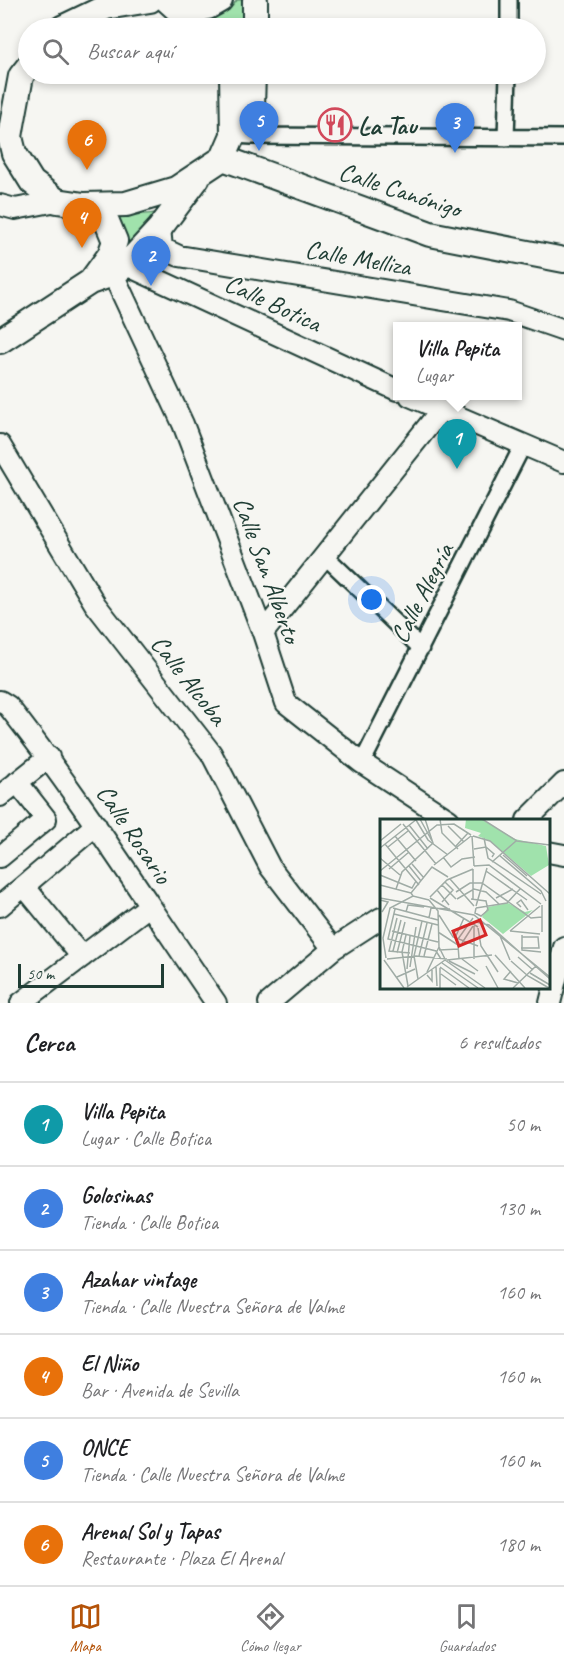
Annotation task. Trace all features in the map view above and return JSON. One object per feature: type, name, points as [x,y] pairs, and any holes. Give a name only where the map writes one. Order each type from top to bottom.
[{"type":"street","points":[[83,18],[106,6],[150,0]]},
{"type":"street","points":[[167,0],[187,18]]},
{"type":"street","points":[[175,0],[208,7],[220,0]]},
{"type":"street","points":[[255,0],[255,18]]},
{"type":"street","points":[[509,0],[509,18]]},
{"type":"street","points":[[20,84],[7,157],[32,182],[57,201]]},
{"type":"street","points":[[232,84],[233,133]]},
{"type":"street","points":[[0,204],[15,209],[57,201],[84,205],[126,204],[176,189],[223,158],[233,133],[252,107],[253,84]]},
{"type":"street","points":[[506,138],[508,84]]},
{"type":"street","points":[[233,133],[263,136],[564,138]]},
{"type":"street","name":"Calle Canónigo","points":[[223,158],[430,234],[564,260]]},
{"type":"street","points":[[0,341],[90,282],[119,269],[160,228],[202,172]]},
{"type":"street","points":[[84,205],[107,222],[115,241],[110,255],[90,282]]},
{"type":"street","name":"Calle Melliza","points":[[160,228],[162,248],[179,256],[509,311],[564,330]]},
{"type":"street","name":"Calle Botica","points":[[119,269],[393,388]]},
{"type":"street","name":"Calle San Alberto","points":[[119,269],[183,424],[263,633],[286,703],[362,763],[447,819]]},
{"type":"street","points":[[419,400],[564,462]]},
{"type":"street","points":[[263,633],[441,410]]},
{"type":"street","name":"Calle Alcoba","points":[[0,445],[95,604],[211,753],[270,867],[333,949]]},
{"type":"street","name":"Calle Alegría","points":[[362,763],[523,445]]},
{"type":"street","points":[[325,556],[421,648]]},
{"type":"street","name":"Calle Rosario","points":[[0,700],[8,706],[49,757],[216,1003]]},
{"type":"street","points":[[0,796],[49,757]]},
{"type":"street","points":[[0,857],[46,819],[17,782]]},
{"type":"street","points":[[528,819],[564,783]]},
{"type":"street","points":[[0,906],[96,825]]},
{"type":"street","points":[[549,852],[564,855]]},
{"type":"street","points":[[24,886],[82,957]]},
{"type":"street","points":[[21,1003],[150,906]]},
{"type":"street","points":[[269,1003],[333,949],[380,919]]},
{"type":"street","points":[[550,1003],[564,947]]},
{"type":"green space","points":[[237,0],[245,0],[247,18],[202,18],[213,17],[230,9]]},
{"type":"green space","points":[[164,211],[123,256],[112,212],[151,214]]},
{"type":"place","name":"La Tau","points":[[335,125]]},
{"type":"place","name":"ONCE","points":[[259,151]]},
{"type":"place","name":"Azahar vintage","points":[[455,153]]},
{"type":"place","name":"Arenal Sol y Tapas","points":[[87,170]]},
{"type":"place","name":"El Niño","points":[[82,248]]},
{"type":"place","name":"Golosinas","points":[[151,286]]},
{"type":"place","name":"Villa Pepita","points":[[457,469]]}]
